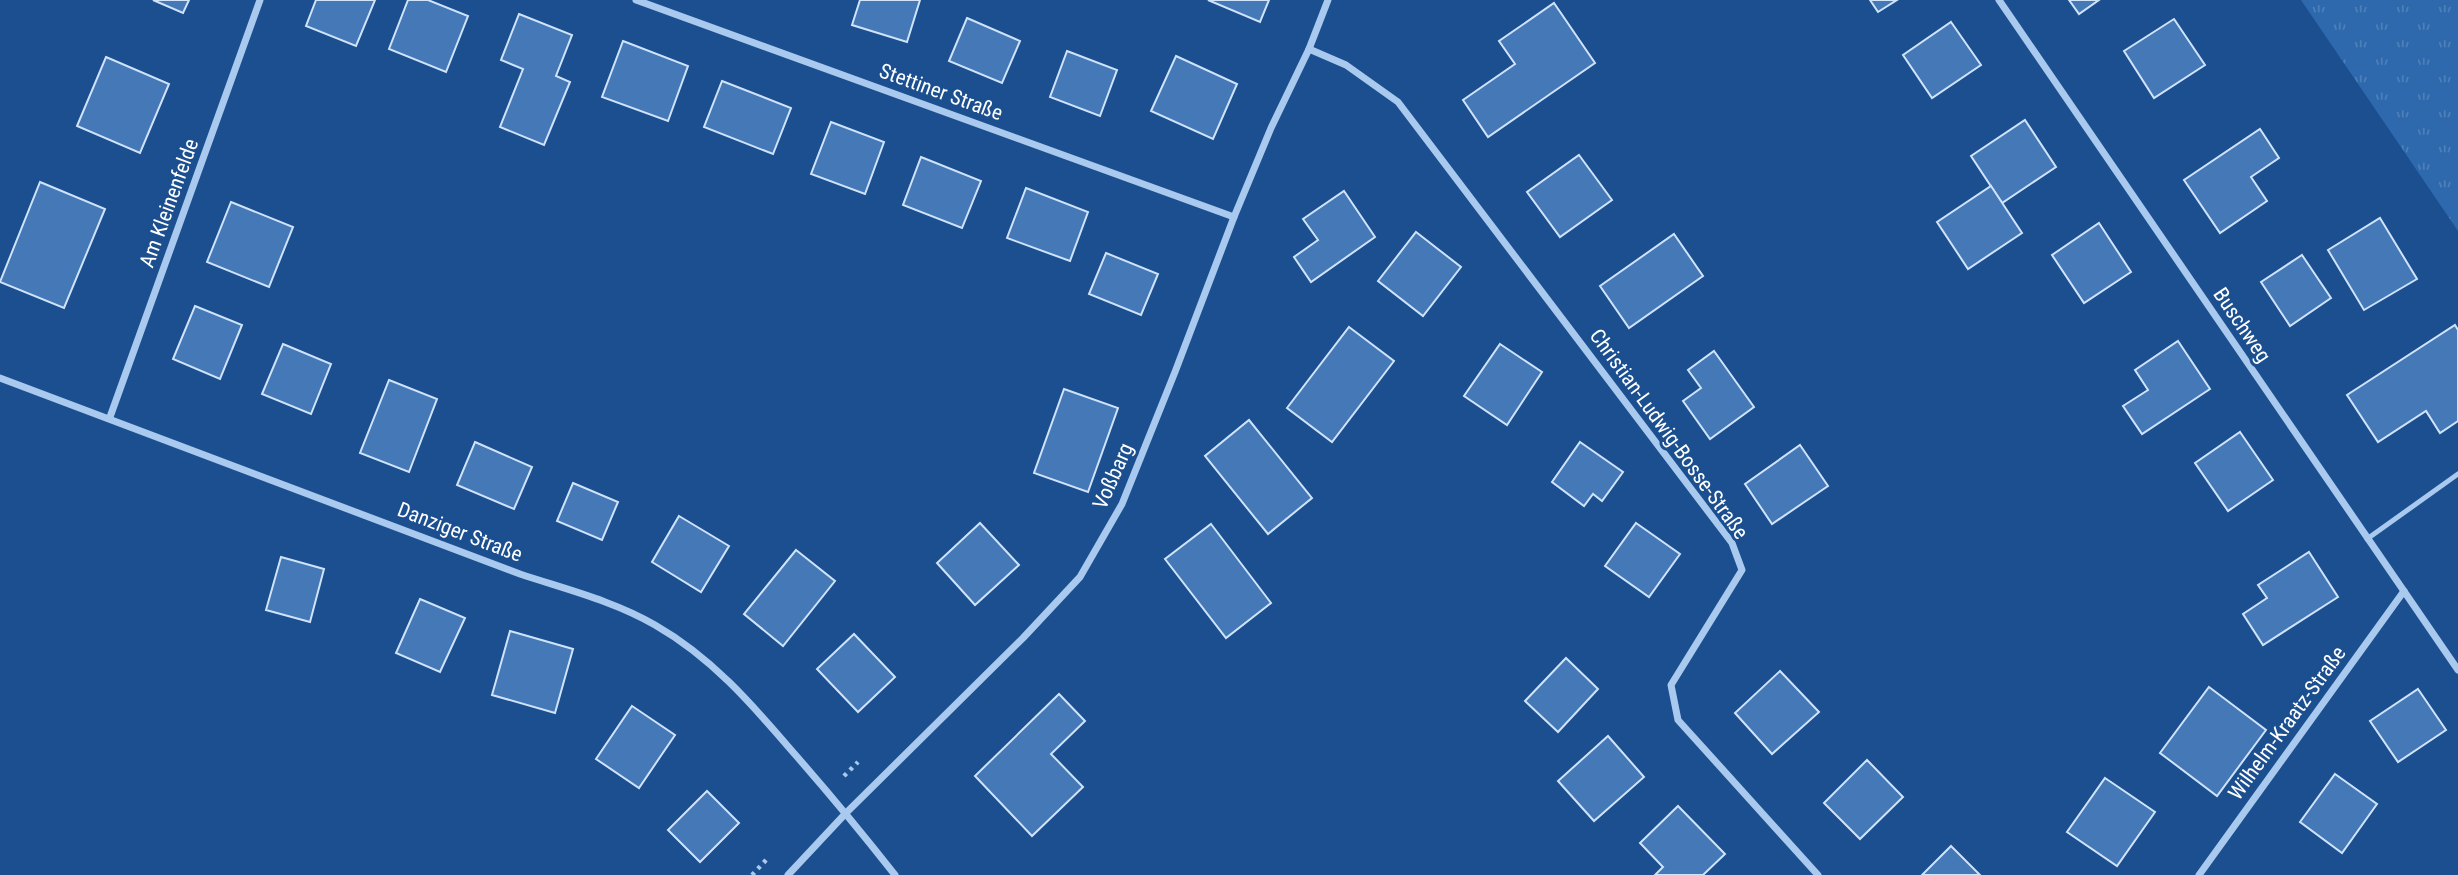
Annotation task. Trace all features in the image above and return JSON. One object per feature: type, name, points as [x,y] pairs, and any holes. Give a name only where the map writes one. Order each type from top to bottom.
[{"type":"street","name":"Am Kleinenfelde","points":[[110,417],[260,0]]},
{"type":"street","name":"Stettiner Straße","points":[[636,0],[1234,217]]},
{"type":"street","name":"Voßbarg","points":[[788,875],[1080,577],[1122,504],[1234,217],[1328,0]]},
{"type":"street","name":"Buschweg","points":[[1999,0],[2458,670]]},
{"type":"street","name":"Christian-Ludwig-Bosse-Straße","points":[[1309,49],[1346,65],[1398,102],[1732,543],[1742,570],[1671,685],[1678,720],[1818,875]]},
{"type":"street","name":"Danziger Straße","points":[[0,377],[520,574],[607,604],[653,624],[698,653],[745,696],[846,813],[895,875]]},
{"type":"street","name":"Wilhelm-Kraatz-Straße","points":[[2199,875],[2404,591]]},
{"type":"lane","points":[[2367,539],[2458,474]]},
{"type":"path","points":[[828,792],[866,755]]},
{"type":"path","points":[[752,875],[769,856]]},
{"type":"green space","points":[[2301,0],[2458,0],[2458,231]]},
{"type":"building","points":[[153,0],[189,0],[183,13]]},
{"type":"building","points":[[316,0],[375,0],[356,46],[306,26]]},
{"type":"building","points":[[408,0],[428,0],[468,16],[446,72],[389,49]]},
{"type":"building","points":[[860,0],[920,0],[907,42],[852,25]]},
{"type":"building","points":[[1208,0],[1269,0],[1260,22]]},
{"type":"building","points":[[1870,0],[1897,0],[1878,12]]},
{"type":"building","points":[[2069,0],[2099,0],[2079,14]]},
{"type":"building","points":[[1554,3],[1595,63],[1488,137],[1463,100],[1515,64],[1499,41]]},
{"type":"building","points":[[519,14],[572,35],[556,76],[570,82],[544,145],[500,127],[523,69],[501,60]]},
{"type":"building","points":[[967,18],[1020,41],[1002,83],[949,61]]},
{"type":"building","points":[[2174,19],[2205,65],[2154,98],[2124,51]]},
{"type":"building","points":[[1951,22],[1981,65],[1932,98],[1903,55]]},
{"type":"building","points":[[623,41],[688,66],[668,121],[602,97]]},
{"type":"building","points":[[1067,51],[1117,70],[1100,116],[1050,97]]},
{"type":"building","points":[[1176,56],[1237,84],[1213,139],[1151,111]]},
{"type":"building","points":[[106,57],[169,84],[140,153],[77,126]]},
{"type":"building","points":[[722,81],[791,108],[773,154],[704,127]]},
{"type":"building","points":[[2025,120],[2056,167],[2002,203],[1971,156]]},
{"type":"building","points":[[831,122],[884,142],[865,194],[811,174]]},
{"type":"building","points":[[2260,129],[2279,158],[2251,177],[2267,201],[2220,233],[2184,180]]},
{"type":"building","points":[[1579,155],[1612,200],[1560,237],[1527,192]]},
{"type":"building","points":[[921,157],[981,181],[962,228],[903,205]]},
{"type":"building","points":[[40,182],[105,209],[64,308],[0,282]]},
{"type":"building","points":[[1991,186],[2022,233],[1968,269],[1937,222]]},
{"type":"building","points":[[1026,188],[1088,212],[1070,261],[1007,238]]},
{"type":"building","points":[[1344,191],[1375,237],[1311,282],[1294,257],[1318,240],[1303,219]]},
{"type":"building","points":[[231,202],[293,227],[269,287],[207,262]]},
{"type":"building","points":[[2380,218],[2417,279],[2364,310],[2328,250]]},
{"type":"building","points":[[2099,223],[2131,272],[2084,303],[2052,255]]},
{"type":"building","points":[[1416,232],[1461,267],[1423,316],[1378,281]]},
{"type":"building","points":[[1674,234],[1703,276],[1629,328],[1600,286]]},
{"type":"building","points":[[1106,253],[1158,274],[1141,315],[1089,294]]},
{"type":"building","points":[[2302,255],[2331,298],[2290,326],[2261,282]]},
{"type":"building","points":[[195,306],[242,325],[220,379],[173,359]]},
{"type":"building","points":[[2455,325],[2458,330],[2458,421],[2440,433],[2426,411],[2378,442],[2347,395]]},
{"type":"building","points":[[1349,327],[1394,361],[1332,442],[1287,408]]},
{"type":"building","points":[[2178,341],[2210,389],[2142,434],[2123,406],[2148,390],[2135,370]]},
{"type":"building","points":[[283,344],[331,364],[311,414],[262,394]]},
{"type":"building","points":[[1500,344],[1542,372],[1507,425],[1464,396]]},
{"type":"building","points":[[1714,351],[1754,407],[1710,439],[1683,401],[1701,388],[1688,370]]},
{"type":"building","points":[[389,380],[437,399],[409,472],[360,453]]},
{"type":"building","points":[[1064,389],[1118,408],[1088,492],[1034,473]]},
{"type":"building","points":[[1249,420],[1312,498],[1268,534],[1205,456]]},
{"type":"building","points":[[2240,432],[2273,480],[2228,511],[2195,463]]},
{"type":"building","points":[[475,442],[532,467],[514,509],[457,485]]},
{"type":"building","points":[[1580,442],[1623,472],[1602,501],[1593,494],[1584,506],[1552,482]]},
{"type":"building","points":[[1800,445],[1828,486],[1772,524],[1745,484]]},
{"type":"building","points":[[573,483],[618,502],[602,540],[557,521]]},
{"type":"building","points":[[679,516],[729,546],[701,592],[652,562]]},
{"type":"building","points":[[980,523],[1019,565],[975,605],[937,563]]},
{"type":"building","points":[[1636,523],[1680,554],[1649,597],[1605,566]]},
{"type":"building","points":[[1211,524],[1271,603],[1226,638],[1165,559]]},
{"type":"building","points":[[796,550],[835,581],[783,646],[744,614]]},
{"type":"building","points":[[2309,552],[2338,597],[2263,645],[2243,614],[2267,598],[2258,585]]},
{"type":"building","points":[[281,557],[324,569],[310,622],[266,610]]},
{"type":"building","points":[[420,599],[465,618],[440,672],[396,653]]},
{"type":"building","points":[[510,631],[573,649],[555,713],[492,695]]},
{"type":"building","points":[[854,634],[895,677],[858,712],[817,669]]},
{"type":"building","points":[[1566,658],[1598,689],[1558,732],[1525,701]]},
{"type":"building","points":[[1780,671],[1819,712],[1772,754],[1735,713]]},
{"type":"building","points":[[2209,687],[2266,730],[2217,796],[2160,753]]},
{"type":"building","points":[[2418,689],[2446,730],[2398,762],[2370,721]]},
{"type":"building","points":[[1059,694],[1085,721],[1051,754],[1083,787],[1032,836],[975,776]]},
{"type":"building","points":[[632,706],[675,735],[639,788],[596,759]]},
{"type":"building","points":[[1608,736],[1644,777],[1594,821],[1558,781]]},
{"type":"building","points":[[1867,760],[1903,797],[1860,839],[1824,803]]},
{"type":"building","points":[[2335,774],[2377,804],[2342,853],[2300,822]]},
{"type":"building","points":[[2105,778],[2155,812],[2117,866],[2067,832]]},
{"type":"building","points":[[707,791],[739,823],[700,862],[668,830]]},
{"type":"building","points":[[1678,806],[1725,854],[1703,875],[1655,875],[1663,867],[1640,843]]},
{"type":"building","points":[[1951,846],[1980,875],[1922,875]]}]
